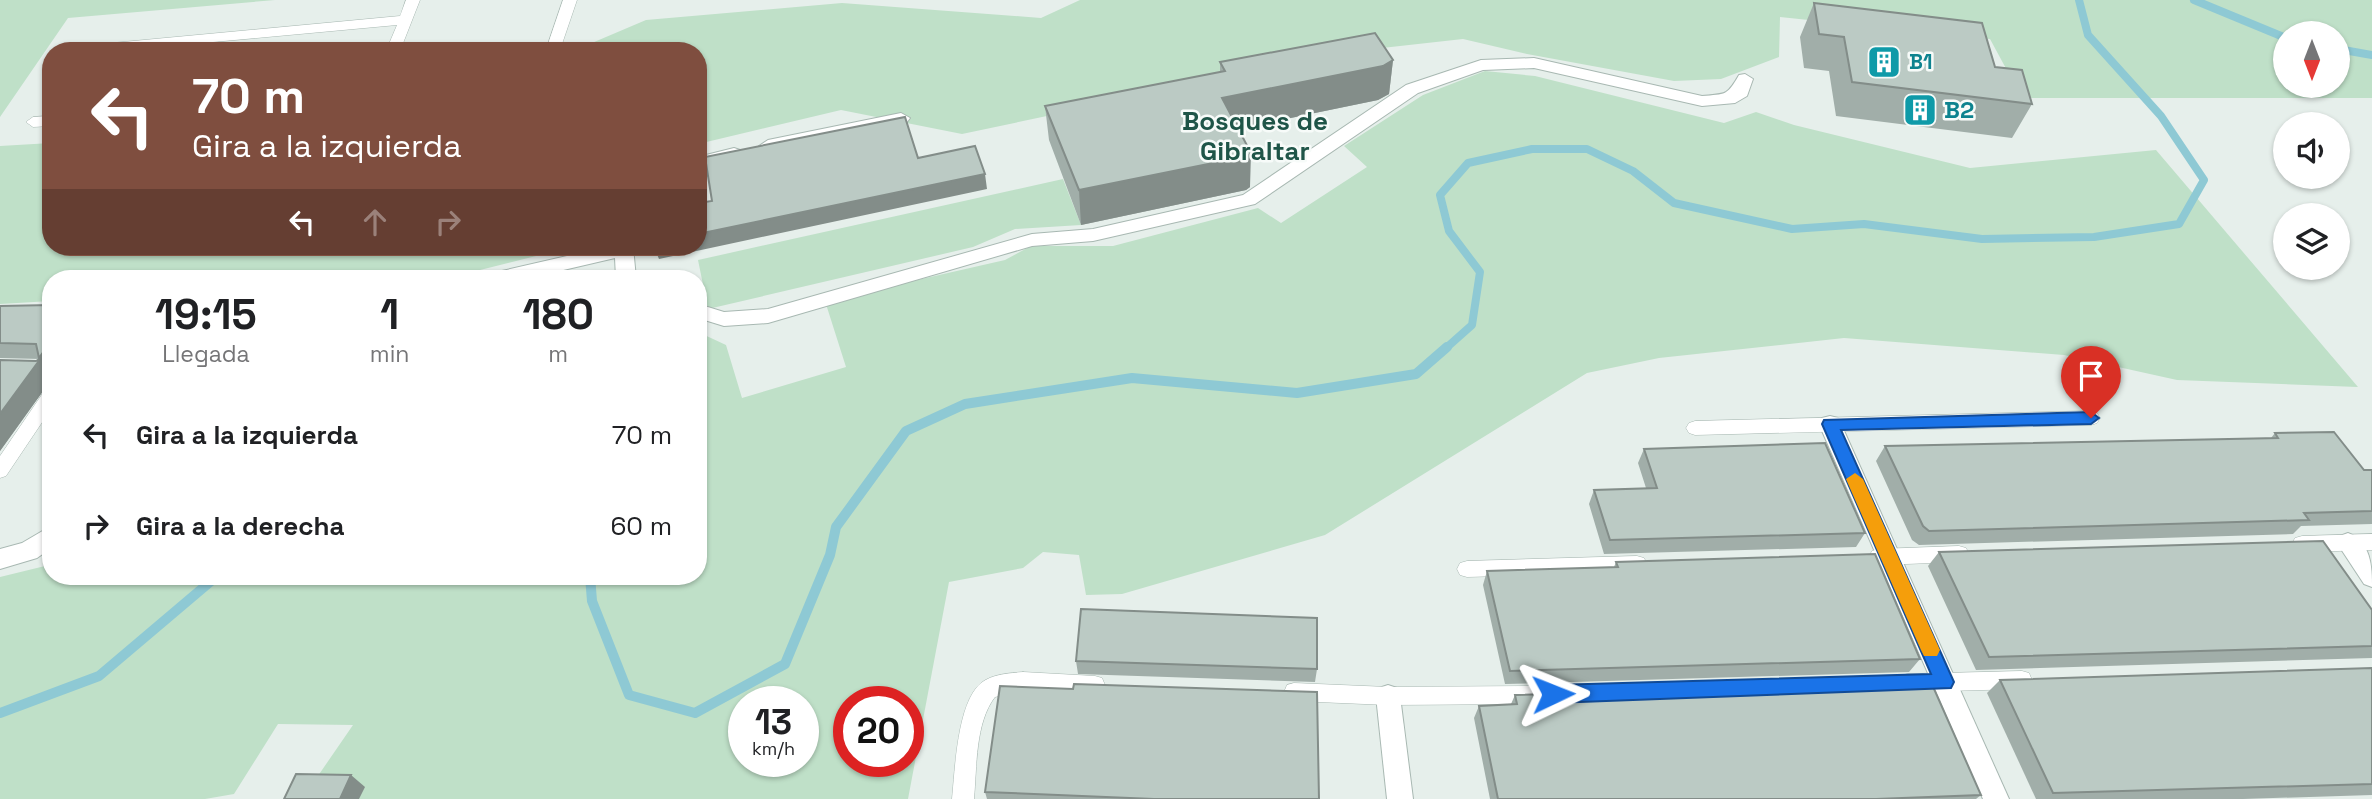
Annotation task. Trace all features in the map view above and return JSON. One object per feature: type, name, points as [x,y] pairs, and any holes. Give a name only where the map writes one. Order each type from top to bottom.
[{"type":"street","points":[[707,314],[724,319],[768,316],[1032,240],[1093,234],[1249,200],[1412,89],[1481,65],[1534,63],[1702,101],[1729,99],[1741,92],[1745,79]]},
{"type":"street","points":[[707,161],[807,136],[903,117]]},
{"type":"street","points":[[535,270],[591,256]]},
{"type":"street","points":[[1830,424],[1996,799]]},
{"type":"street","points":[[0,559],[29,551],[42,542]]},
{"type":"street","points":[[2348,542],[2372,577]]},
{"type":"street","points":[[1388,696],[1400,799]]},
{"type":"lane","points":[[396,42],[414,0]]},
{"type":"lane","points":[[556,42],[569,0]]},
{"type":"lane","points":[[166,42],[404,20]]},
{"type":"lane","points":[[33,122],[42,122]]},
{"type":"lane","points":[[2,465],[42,408]]},
{"type":"lane","points":[[1695,428],[2091,418]]},
{"type":"lane","points":[[2278,545],[2372,542]]},
{"type":"lane","points":[[1861,557],[1972,554]]},
{"type":"lane","points":[[1467,569],[1657,564]]},
{"type":"lane","points":[[1889,684],[2041,679]]},
{"type":"lane","points":[[963,799],[976,708],[988,689],[1007,682],[1116,686]]},
{"type":"lane","points":[[1278,691],[1388,696],[1553,694]]},
{"type":"green space","points":[[0,0],[275,0],[68,18],[52,42],[42,42],[42,56],[0,117]]},
{"type":"green space","points":[[1080,0],[2372,0],[2372,98],[2350,98],[2350,21],[2273,21],[2273,98],[2022,98],[1990,39],[1780,17],[1779,57],[1721,79],[1674,81],[1527,54],[1463,39],[1355,51],[962,134],[841,110],[707,142],[707,42],[594,42],[646,20],[842,3],[1041,18]]},
{"type":"green space","points":[[1485,71],[1535,76],[1724,123],[1756,112],[1794,125],[1970,168],[2156,150],[2358,387],[2177,380],[2064,355],[1844,338],[1659,358],[1587,373],[1325,535],[1122,594],[1086,595],[1079,555],[1043,552],[1023,568],[949,582],[924,714],[924,686],[833,686],[833,777],[912,777],[908,799],[359,799],[311,786],[353,725],[278,724],[234,794],[205,799],[0,799],[0,577],[42,567],[42,585],[707,585],[707,336],[726,345],[742,398],[846,367],[825,301],[1005,260],[1031,246],[1113,246],[1258,208],[1281,223],[1367,167],[1344,146],[1423,95]]},
{"type":"green space","points":[[42,144],[42,256],[536,256],[480,270],[42,270],[42,302],[0,304],[0,146]]},
{"type":"green space","points":[[1063,179],[1081,225],[1015,229],[973,247],[708,309],[707,270],[700,270],[698,260]]},
{"type":"building","points":[[1814,3],[1982,23],[1995,67],[2022,70],[2032,104],[1852,82],[1844,37],[1819,34]]},
{"type":"building","points":[[1375,33],[1393,60],[1383,66],[1222,98],[1251,153],[1248,156],[1079,190],[1045,106],[1225,71],[1220,62]]},
{"type":"building","points":[[905,117],[918,158],[975,146],[985,174],[707,232],[707,202],[712,201],[707,157]]},
{"type":"building","points":[[42,305],[42,354],[39,358],[36,344],[0,343],[0,306]]},
{"type":"building","points":[[41,358],[0,414],[0,360],[36,361]]},
{"type":"building","points":[[2334,432],[2364,470],[2372,470],[2372,511],[2304,513],[2309,520],[1929,531],[1923,526],[1885,446],[2278,438],[2275,433]]},
{"type":"building","points":[[1825,443],[1865,533],[1610,540],[1594,490],[1657,488],[1644,449]]},
{"type":"building","points":[[2323,541],[2372,610],[2372,646],[1989,657],[1939,552]]},
{"type":"building","points":[[1875,554],[1920,659],[1510,671],[1487,571],[1618,567],[1616,562]]},
{"type":"building","points":[[1081,609],[1317,618],[1317,669],[1076,661]]},
{"type":"building","points":[[2372,668],[2372,784],[2053,793],[2000,680]]},
{"type":"building","points":[[1931,682],[1981,795],[1876,799],[1498,799],[1479,706],[1517,704],[1515,695]]},
{"type":"building","points":[[1074,684],[1317,692],[1319,799],[1154,799],[985,792],[1000,686],[1073,689]]},
{"type":"building","points":[[296,774],[351,775],[340,799],[284,799]]},
{"type":"waterway","points":[[1445,349],[1472,325],[1480,272],[1449,231],[1440,195],[1468,163],[1532,149],[1587,149],[1633,171],[1674,203],[1792,229],[1864,224],[1982,239],[2094,237],[2179,224],[2204,180],[2161,116],[2088,35],[2079,0]]},
{"type":"waterway","points":[[2194,0],[2273,33]]},
{"type":"waterway","points":[[2350,51],[2372,55]]},
{"type":"waterway","points":[[591,585],[592,601],[629,695],[695,713],[785,664],[830,555],[836,527],[906,431],[965,404],[1132,378],[1297,393],[1416,374],[1447,347]]},
{"type":"waterway","points":[[0,713],[99,676],[206,585]]},
{"type":"slow traffic","points":[[1855,479],[1930,650]]},
{"type":"place","name":"B1","points":[[1884,62]]},
{"type":"place","name":"B2","points":[[1920,110]]},
{"type":"district","name":"Bosques de Gibraltar","points":[[1255,136]]},
{"type":"route","points":[[1553,694],[1944,682],[1830,424],[2091,418]]}]
